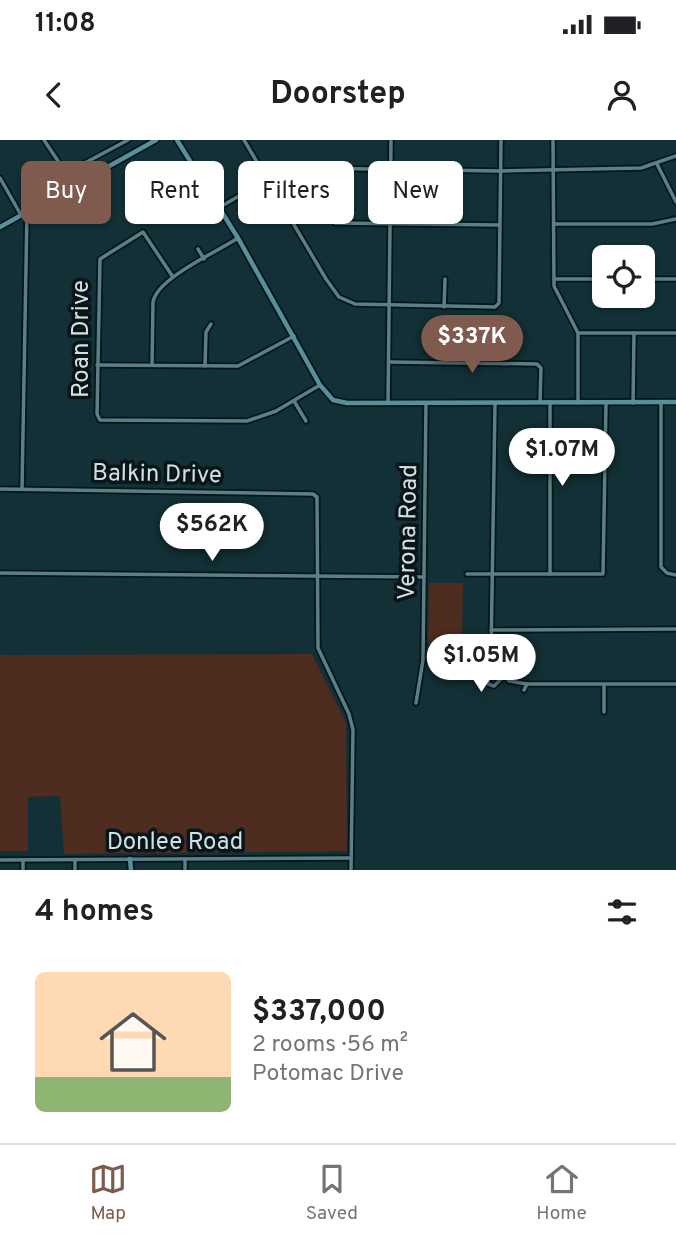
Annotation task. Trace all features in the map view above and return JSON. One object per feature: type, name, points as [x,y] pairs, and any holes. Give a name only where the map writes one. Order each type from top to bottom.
[{"type":"street","points":[[44,140],[66,173],[128,140]]},
{"type":"street","points":[[111,165],[156,140]]},
{"type":"street","points":[[177,140],[190,161]]},
{"type":"street","points":[[244,140],[256,161]]},
{"type":"street","points":[[391,140],[391,161]]},
{"type":"street","points":[[293,224],[336,295],[351,304],[444,307],[498,305],[500,140]]},
{"type":"street","points":[[553,140],[554,279],[558,299],[573,320],[578,333],[578,402]]},
{"type":"street","points":[[463,170],[641,168],[676,156]]},
{"type":"street","points":[[657,164],[676,202]]},
{"type":"street","points":[[0,178],[21,209]]},
{"type":"street","points":[[0,227],[21,215]]},
{"type":"street","points":[[224,215],[320,385],[338,402],[676,402]]},
{"type":"street","points":[[554,224],[652,224],[676,219]]},
{"type":"street","points":[[22,489],[24,224]]},
{"type":"street","points":[[388,403],[390,224],[499,225]]},
{"type":"street","name":"Roan Drive","points":[[173,277],[143,232],[100,259],[97,365],[97,414],[100,420],[247,421],[276,411],[320,385]]},
{"type":"street","points":[[152,365],[154,296],[162,284],[238,238]]},
{"type":"street","points":[[198,249],[204,259]]},
{"type":"street","points":[[444,279],[444,307]]},
{"type":"street","points":[[554,279],[592,279]]},
{"type":"street","points":[[655,279],[676,279]]},
{"type":"street","points":[[205,366],[206,332],[211,324]]},
{"type":"street","points":[[578,333],[676,333]]},
{"type":"street","points":[[633,403],[634,333]]},
{"type":"street","points":[[97,365],[244,364],[294,336]]},
{"type":"street","points":[[389,362],[537,364],[541,368],[540,402]]},
{"type":"street","points":[[294,401],[306,421]]},
{"type":"street","points":[[550,402],[550,574]]},
{"type":"street","points":[[661,402],[660,567],[667,573],[676,575]]},
{"type":"street","name":"Verona Road","points":[[416,703],[423,660],[426,403]]},
{"type":"street","points":[[495,403],[491,657],[497,669],[512,683],[676,684]]},
{"type":"street","points":[[467,575],[600,575],[605,567],[606,403]]},
{"type":"street","name":"Balkin Drive","points":[[0,489],[313,494],[318,502],[318,576]]},
{"type":"street","points":[[0,573],[424,577]]},
{"type":"street","points":[[318,576],[318,648],[349,714],[353,730],[351,870]]},
{"type":"street","points":[[491,630],[676,629]]},
{"type":"street","points":[[497,669],[488,684],[494,686],[504,676]]},
{"type":"street","points":[[524,690],[527,684]]},
{"type":"street","points":[[604,685],[604,712]]},
{"type":"street","name":"Donlee Road","points":[[0,860],[351,858]]},
{"type":"street","points":[[131,859],[131,870]]},
{"type":"street","points":[[185,859],[185,870]]},
{"type":"street","points":[[23,860],[23,870]]},
{"type":"street","points":[[75,860],[75,870]]},
{"type":"shaded area","points":[[429,583],[463,583],[462,645],[428,644]]},
{"type":"shaded area","points":[[312,654],[346,723],[347,851],[64,854],[60,796],[28,797],[28,851],[0,851],[0,655]]}]
